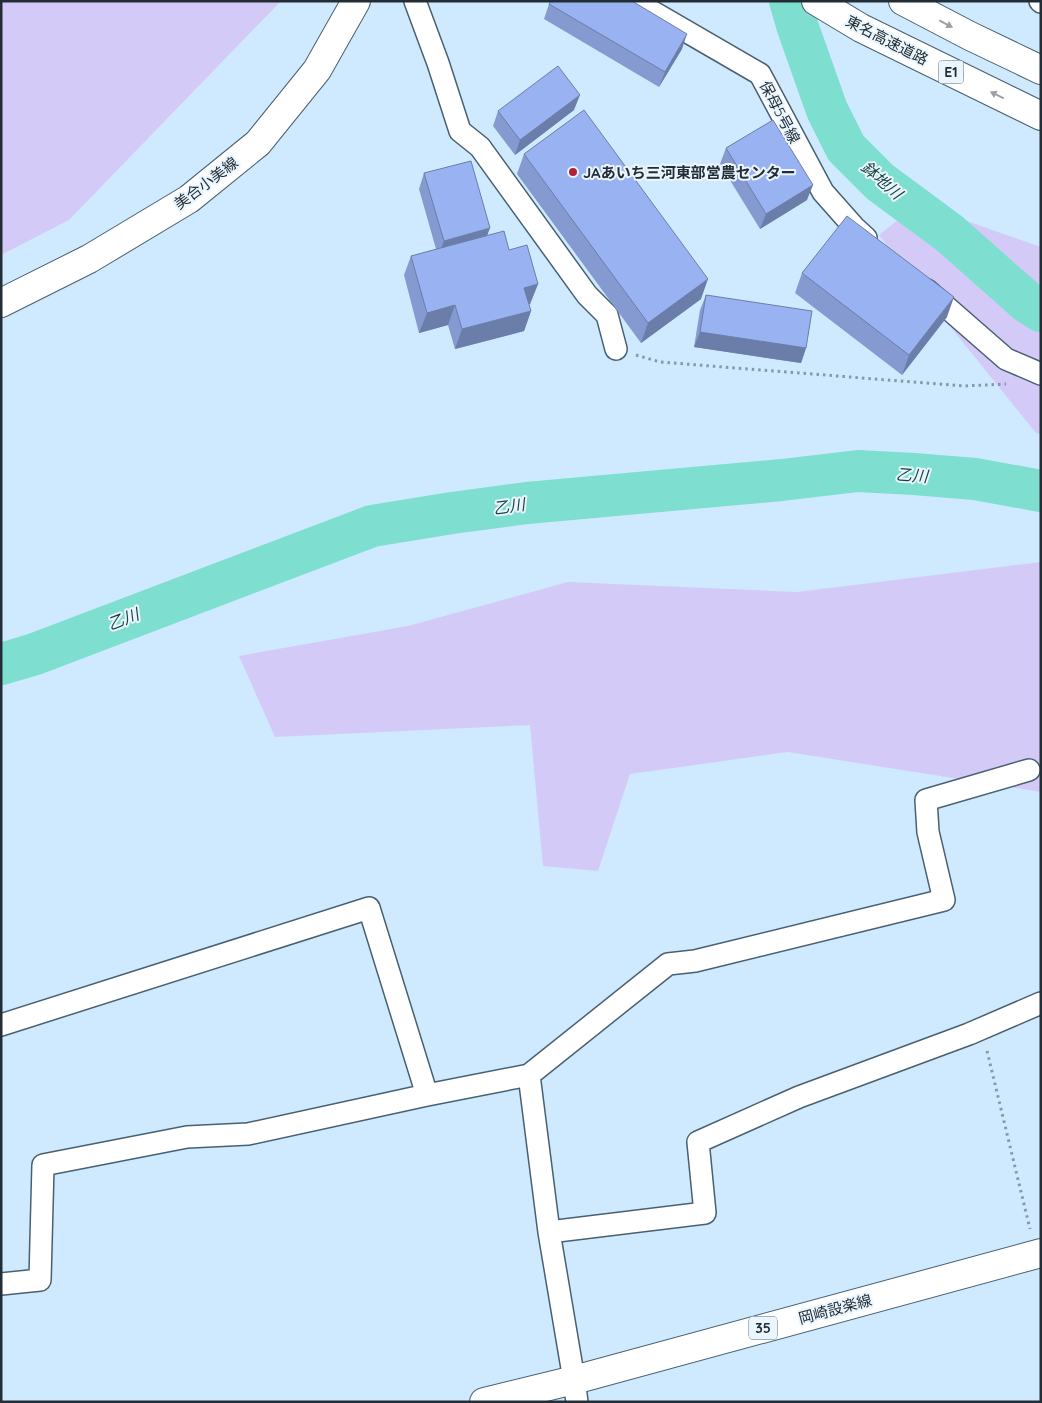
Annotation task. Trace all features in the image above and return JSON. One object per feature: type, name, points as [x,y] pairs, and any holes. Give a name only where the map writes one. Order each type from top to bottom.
[{"type":"main road","name":"美合小美線","points":[[1,303],[89,259],[189,199],[258,143],[317,70],[356,1]]},
{"type":"main road","name":"東名高速道路","points":[[816,1],[861,28],[1041,116]]},
{"type":"main road","points":[[902,1],[1041,70]]},
{"type":"main road","name":"岡崎設楽線","points":[[484,1402],[576,1391],[1038,1254]]},
{"type":"street","points":[[416,1],[460,131],[480,147],[587,295],[607,315],[616,349]]},
{"type":"street","name":"保母5号線","points":[[634,1],[760,74],[823,192],[854,227],[883,252]]},
{"type":"street","points":[[912,277],[1006,358],[1041,374]]},
{"type":"street","points":[[1,1284],[40,1280],[43,1165],[187,1137],[248,1134],[427,1095],[529,1076],[668,964],[695,961],[944,900],[928,832],[926,800],[1029,770]]},
{"type":"street","points":[[1,1025],[369,908],[427,1095]]},
{"type":"street","points":[[549,1232],[705,1213],[698,1142],[799,1096],[981,1028],[1041,1003]]},
{"type":"street","points":[[529,1076],[549,1232],[576,1391]]},
{"type":"path","points":[[616,349],[660,362],[964,386],[1011,384]]},
{"type":"path","points":[[981,1028],[1038,1254]]},
{"type":"shaded area","points":[[1,1],[281,1],[69,220],[1,255]]},
{"type":"shaded area","points":[[918,204],[1041,247],[1041,434],[1036,433],[911,278],[879,235]]},
{"type":"shaded area","points":[[1041,562],[1041,792],[788,752],[630,774],[598,871],[543,866],[530,725],[275,737],[239,656],[408,626],[568,582],[797,592]]},
{"type":"building","points":[[551,1],[632,1],[687,34],[665,72],[549,4]]},
{"type":"building","points":[[558,66],[580,95],[520,140],[498,111]]},
{"type":"building","points":[[584,110],[708,279],[648,323],[524,154]]},
{"type":"building","points":[[773,120],[813,185],[766,214],[726,148]]},
{"type":"building","points":[[471,161],[490,228],[444,241],[424,173]]},
{"type":"building","points":[[847,216],[954,297],[909,355],[802,273]]},
{"type":"building","points":[[504,231],[509,250],[527,245],[538,284],[524,288],[531,311],[462,329],[455,305],[427,313],[411,256]]},
{"type":"building","points":[[706,295],[812,311],[806,348],[700,332]]},
{"type":"waterway","name":"鉢地川","points":[[790,1],[827,110],[846,148],[880,182],[949,233],[1027,302],[1041,311]]},
{"type":"waterway","name":"乙川","points":[[1,664],[35,654],[372,526],[527,503],[782,480],[858,471],[975,479],[1041,491]]},
{"type":"place","name":"JAあいち三河東部営農センター","points":[[573,172]]}]
